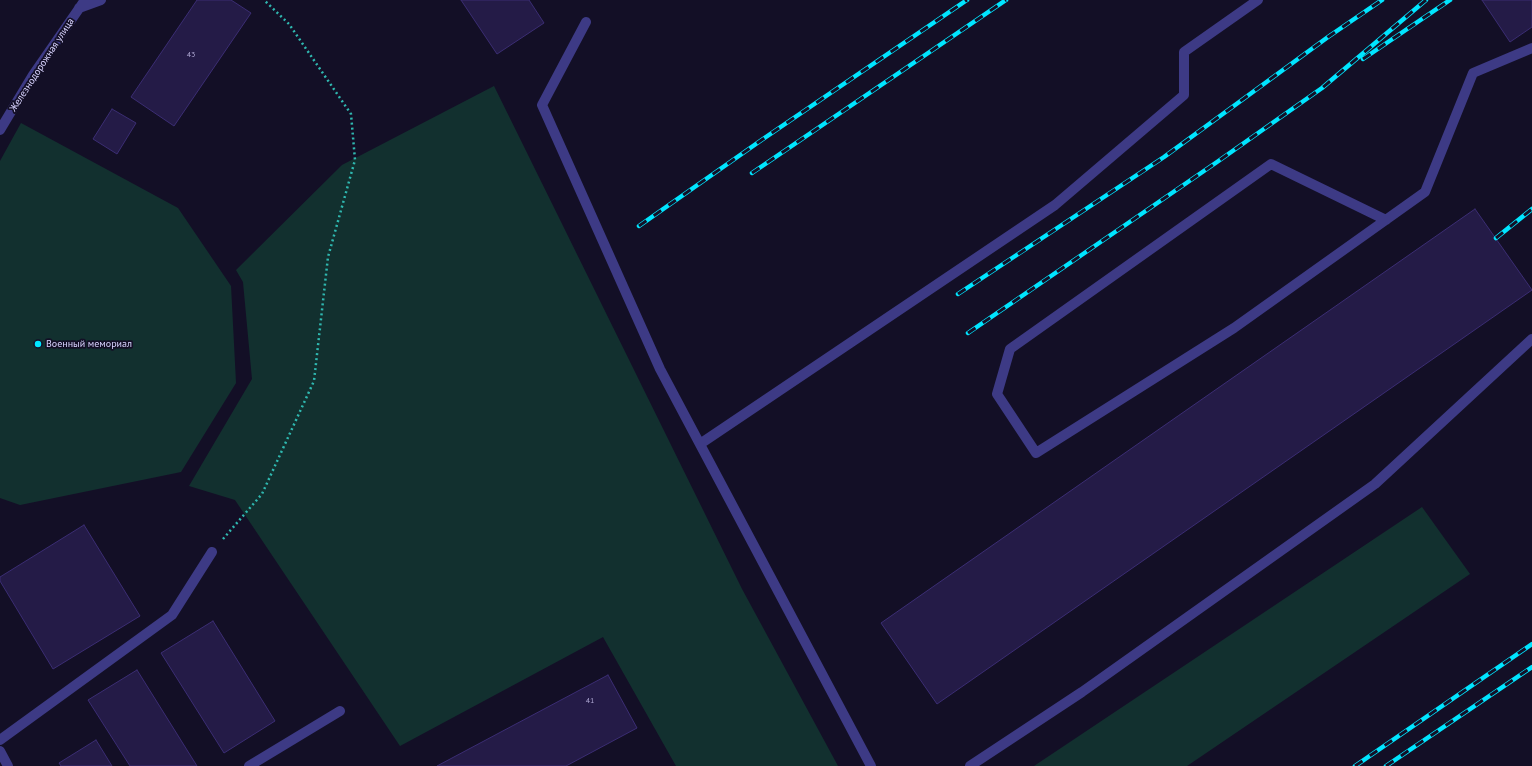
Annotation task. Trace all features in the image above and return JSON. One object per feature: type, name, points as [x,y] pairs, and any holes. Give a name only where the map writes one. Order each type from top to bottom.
[{"type":"street","points":[[82,4],[101,0]]},
{"type":"street","points":[[700,444],[1056,205],[1184,96],[1184,52],[1258,0]]},
{"type":"street","name":"Железнодорожная улица","points":[[0,130],[33,75],[82,4]]},
{"type":"street","points":[[586,22],[542,105],[660,370],[871,766]]},
{"type":"street","points":[[1386,220],[1271,164],[1010,349],[997,394],[1036,452],[1234,328],[1426,192],[1473,73],[1532,48]]},
{"type":"street","points":[[970,766],[1082,692],[1375,484],[1532,339]]},
{"type":"street","points":[[0,740],[172,615],[212,552]]},
{"type":"street","points":[[249,766],[340,711]]},
{"type":"street","points":[[0,751],[8,766]]},
{"type":"path","points":[[212,552],[262,494],[314,381],[328,257],[355,160],[351,114],[289,24],[264,0]]},
{"type":"green space","points":[[494,86],[742,589],[838,766],[676,766],[603,637],[400,746],[235,500],[189,486],[252,379],[243,282],[236,270],[342,165]]},
{"type":"green space","points":[[21,123],[178,208],[231,286],[236,383],[181,472],[20,505],[0,498],[0,161]]},
{"type":"green space","points":[[1422,507],[1470,574],[1187,766],[1034,766]]},
{"type":"building","points":[[197,0],[231,0],[251,13],[174,126],[131,97]]},
{"type":"building","points":[[461,0],[529,0],[544,23],[497,54]]},
{"type":"building","points":[[1482,0],[1532,0],[1532,27],[1510,42]]},
{"type":"building","points":[[112,109],[136,123],[117,154],[93,139]]},
{"type":"building","points":[[1475,209],[1532,290],[937,704],[881,623]]},
{"type":"building","points":[[84,525],[140,616],[53,669],[0,581],[0,577]]},
{"type":"building","points":[[213,621],[275,721],[224,753],[161,653]]},
{"type":"building","points":[[137,670],[197,766],[130,766],[88,700]]},
{"type":"building","points":[[608,675],[637,728],[566,766],[437,766]]},
{"type":"building","points":[[96,740],[112,766],[61,766],[59,763]]},
{"type":"railway","points":[[639,226],[763,139],[967,0]]},
{"type":"railway","points":[[752,173],[1006,0]]},
{"type":"railway","points":[[958,294],[1164,157],[1328,37],[1382,0]]},
{"type":"railway","points":[[968,333],[1322,88],[1426,0]]},
{"type":"railway","points":[[1363,59],[1450,0]]},
{"type":"railway","points":[[1496,238],[1532,209]]},
{"type":"railway","points":[[1355,766],[1532,644]]},
{"type":"railway","points":[[1386,766],[1532,667]]},
{"type":"place","name":"Военный мемориал","points":[[38,344]]}]
